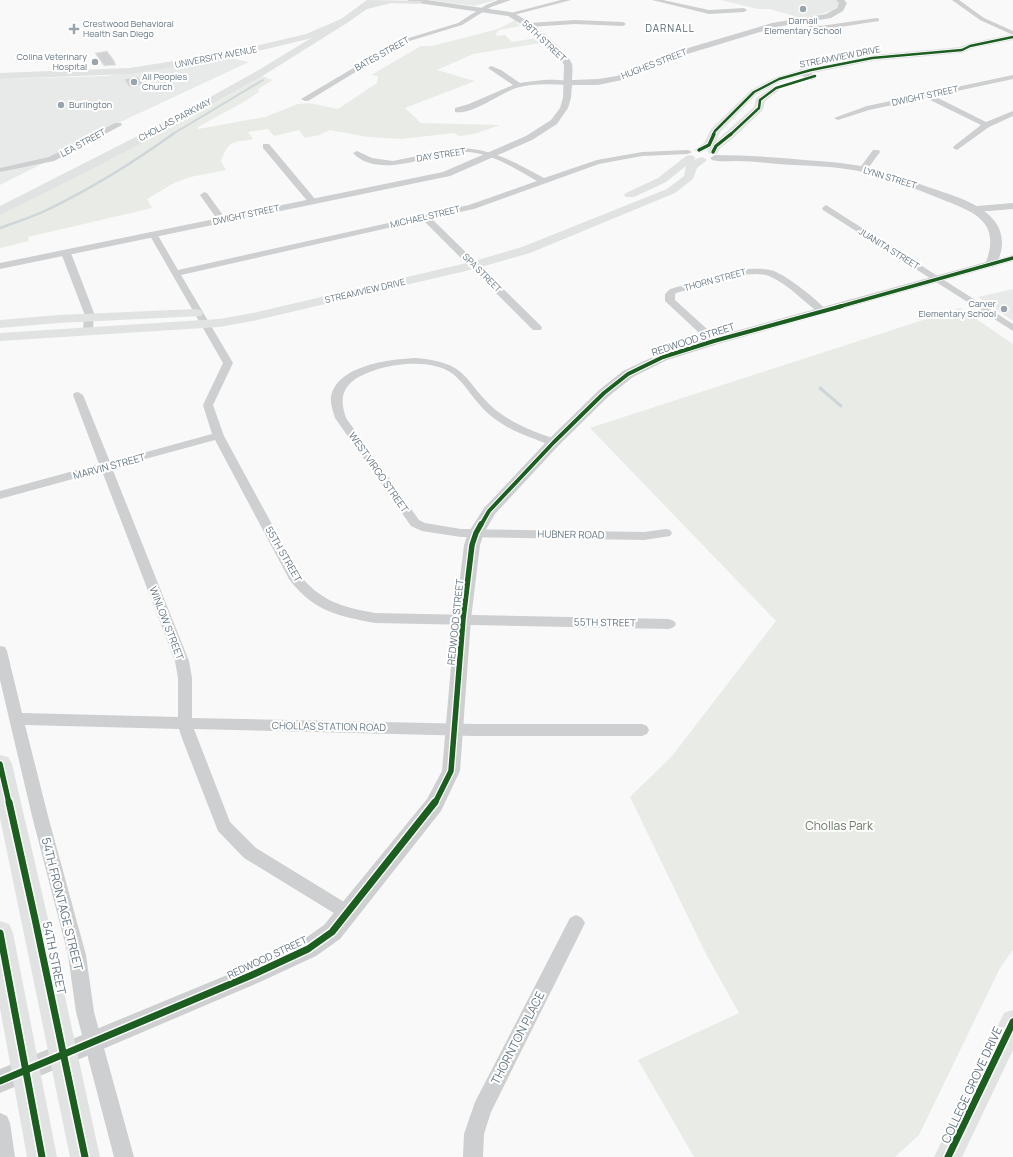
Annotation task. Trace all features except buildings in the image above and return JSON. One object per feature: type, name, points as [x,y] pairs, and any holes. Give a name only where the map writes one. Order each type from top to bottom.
[{"type":"main road","name":"UNIVERSITY AVENUE","points":[[0,76],[129,71],[202,60],[262,48],[309,36],[362,4],[373,0]]},
{"type":"main road","points":[[362,4],[392,0],[415,0]]},
{"type":"main road","name":"UNIVERSITY AVENUE","points":[[0,72],[96,70],[178,61],[221,53],[272,40],[340,17]]},
{"type":"main road","name":"CHOLLAS PARKWAY","points":[[0,211],[215,99],[340,17]]},
{"type":"main road","name":"CHOLLAS PARKWAY","points":[[0,201],[170,115],[309,36]]},
{"type":"main road","name":"STREAMVIEW DRIVE","points":[[618,200],[662,180],[709,145],[715,131],[754,92],[775,80],[801,72],[878,57],[962,50],[970,46],[1013,37]]},
{"type":"main road","name":"STREAMVIEW DRIVE","points":[[714,154],[716,146],[727,138],[759,108],[760,100],[769,92],[812,77],[880,62],[982,49],[1013,40]]},
{"type":"main road","points":[[262,48],[272,50],[274,56]]},
{"type":"main road","points":[[694,155],[714,154]]},
{"type":"main road","name":"STREAMVIEW DRIVE","points":[[0,324],[28,321],[89,324],[253,317],[474,265],[526,250],[667,193],[679,186],[689,177],[694,155]]},
{"type":"main road","name":"STREAMVIEW DRIVE","points":[[202,319],[255,304],[464,255],[520,240]]},
{"type":"main road","name":"STREAMVIEW DRIVE","points":[[0,337],[89,324]]},
{"type":"main road","name":"54TH STREET","points":[[0,764],[86,1157]]},
{"type":"main road","points":[[0,933],[42,1157]]},
{"type":"main road","name":"COLLEGE GROVE DRIVE","points":[[948,1157],[1013,1022]]},
{"type":"street","name":"58TH STREET","points":[[415,0],[510,14],[529,25],[567,62],[568,82],[564,108],[554,122],[530,138],[490,155]]},
{"type":"street","name":"BATES STREET","points":[[305,99],[401,42],[460,24],[491,3],[514,0]]},
{"type":"street","points":[[510,14],[568,0]]},
{"type":"street","points":[[655,0],[709,12],[744,10]]},
{"type":"street","name":"HUGHES STREET","points":[[458,110],[468,108],[518,85],[538,82],[598,82],[619,78],[681,53],[775,25],[824,17],[836,13],[842,8],[843,3],[840,0]]},
{"type":"street","points":[[955,0],[982,19],[1013,33]]},
{"type":"street","points":[[796,21],[820,28],[831,28],[877,20]]},
{"type":"street","points":[[529,25],[575,22],[623,24]]},
{"type":"street","points":[[491,68],[499,71],[518,85]]},
{"type":"street","points":[[801,72],[812,77]]},
{"type":"street","name":"DWIGHT STREET","points":[[838,118],[867,108],[1011,79]]},
{"type":"street","points":[[927,96],[986,125]]},
{"type":"street","points":[[957,148],[986,125],[1013,113]]},
{"type":"street","name":"LEA STREET","points":[[0,170],[51,160],[118,125]]},
{"type":"street","points":[[266,146],[312,201]]},
{"type":"street","name":"DAY STREET","points":[[357,153],[370,160],[386,163],[466,150],[478,151],[490,155],[544,181]]},
{"type":"street","points":[[863,170],[876,152]]},
{"type":"street","name":"MICHAEL STREET","points":[[177,273],[471,207],[583,166],[606,160],[642,154],[694,155]]},
{"type":"street","name":"LYNN STREET","points":[[714,154],[733,157],[832,165],[863,170],[888,176],[977,209],[988,216],[999,228],[1001,235],[999,249],[991,264]]},
{"type":"street","name":"DWIGHT STREET","points":[[0,266],[446,174],[490,155]]},
{"type":"street","points":[[204,195],[222,220]]},
{"type":"street","points":[[977,209],[1013,206]]},
{"type":"street","name":"JUANITA STREET","points":[[826,208],[1013,328]]},
{"type":"street","name":"SPA STREET","points":[[426,218],[538,328]]},
{"type":"street","name":"55TH STREET","points":[[153,234],[228,363],[208,405],[218,436],[294,576],[308,593],[322,602],[348,613],[375,618],[668,624]]},
{"type":"street","points":[[66,253],[89,324]]},
{"type":"street","name":"REDWOOD STREET","points":[[0,1081],[93,1041],[183,1005],[308,949],[332,932],[434,805],[451,771],[463,619],[472,545],[476,533],[490,512],[554,442],[604,393],[628,374],[663,357],[714,341],[1013,258]]},
{"type":"street","name":"THORN STREET","points":[[714,341],[670,301],[670,294],[673,291],[750,271],[764,272],[775,276],[822,311]]},
{"type":"street","name":"WEST VIRGO STREET","points":[[476,533],[461,533],[422,527],[415,523],[341,418],[336,406],[336,395],[342,386],[353,375],[360,371],[380,365],[400,362],[422,362],[440,365],[455,371],[488,408],[503,421],[517,429],[554,442]]},
{"type":"street","name":"WINLOW STREET","points":[[78,395],[182,661],[185,678],[185,723],[190,741],[224,826],[250,853],[348,913]]},
{"type":"street","name":"MARVIN STREET","points":[[0,495],[218,436]]},
{"type":"street","name":"HUBNER ROAD","points":[[476,533],[644,536],[666,533]]},
{"type":"street","name":"54TH FRONTAGE STREET","points":[[0,651],[77,955],[85,1012],[124,1157]]},
{"type":"street","name":"CHOLLAS STATION ROAD","points":[[16,719],[454,730],[642,730]]},
{"type":"street","name":"THORNTON PLACE","points":[[473,1157],[474,1134],[482,1109],[576,923]]},
{"type":"street","points":[[0,1123],[6,1157]]},
{"type":"shaded area","points":[[430,0],[496,0],[474,6]]},
{"type":"shaded area","name":"Darnall Elementary School","points":[[720,0],[837,0],[841,4],[833,10],[801,18],[770,9],[758,9]]},
{"type":"shaded area","points":[[226,57],[249,62],[99,132],[0,185],[0,79],[106,76]]},
{"type":"shaded area","name":"Carver Elementary School","points":[[1013,289],[1013,321],[978,297]]},
{"type":"green space","points":[[515,20],[520,26],[499,30],[495,35],[505,35],[512,42],[536,38],[541,43],[473,54],[437,70],[475,81],[405,108],[421,123],[500,125],[474,134],[459,136],[454,133],[401,139],[368,137],[330,130],[319,135],[305,138],[299,130],[274,136],[268,129],[248,132],[253,139],[232,143],[229,145],[221,161],[226,170],[190,177],[174,183],[147,199],[152,208],[28,237],[29,241],[0,248],[0,215],[203,110],[262,76],[273,80],[258,89],[259,92],[198,127],[198,129],[265,117],[298,104],[309,103],[338,109],[377,83],[378,76],[371,75],[421,46],[432,46],[498,29]]},
{"type":"green space","name":"Chollas Park","points":[[960,308],[1013,344],[1013,950],[1000,968],[919,1135],[895,1157],[694,1157],[638,1060],[739,1013],[706,954],[630,797],[672,756],[776,621],[590,428]]},
{"type":"waterway","points":[[171,135],[263,80]]},
{"type":"waterway","points":[[0,228],[31,217],[65,201],[143,155],[173,134]]},
{"type":"waterway","points":[[820,388],[841,406]]},
{"type":"cycle path","points":[[699,150],[709,145],[715,131],[754,92],[779,79],[811,70],[872,58],[962,50],[970,46],[1013,37]]},
{"type":"cycle path","points":[[713,152],[716,146],[727,138],[759,108],[760,100],[776,88],[815,76]]},
{"type":"cycle path","points":[[0,1081],[252,975],[308,949],[332,932],[434,805],[451,771],[463,619],[472,545],[476,533],[489,511],[554,442],[604,393],[628,374],[663,357],[714,341],[1013,258]]},
{"type":"cycle path","points":[[0,764],[35,919],[85,1157]]},
{"type":"cycle path","points":[[0,933],[42,1157]]},
{"type":"cycle path","points":[[948,1157],[1013,1022]]},
{"type":"place","name":"Darnall Elementary School","points":[[803,9]]},
{"type":"place","name":"Crestwood Behavioral Health San Diego","points":[[74,29]]},
{"type":"place","name":"Colina Veterinary Hospital","points":[[95,62]]},
{"type":"place","name":"All Peoples Church","points":[[134,82]]},
{"type":"place","name":"Burlington","points":[[61,105]]},
{"type":"place","name":"Carver Elementary School","points":[[1004,309]]},
{"type":"district","name":"DARNALL","points":[[670,28]]}]
